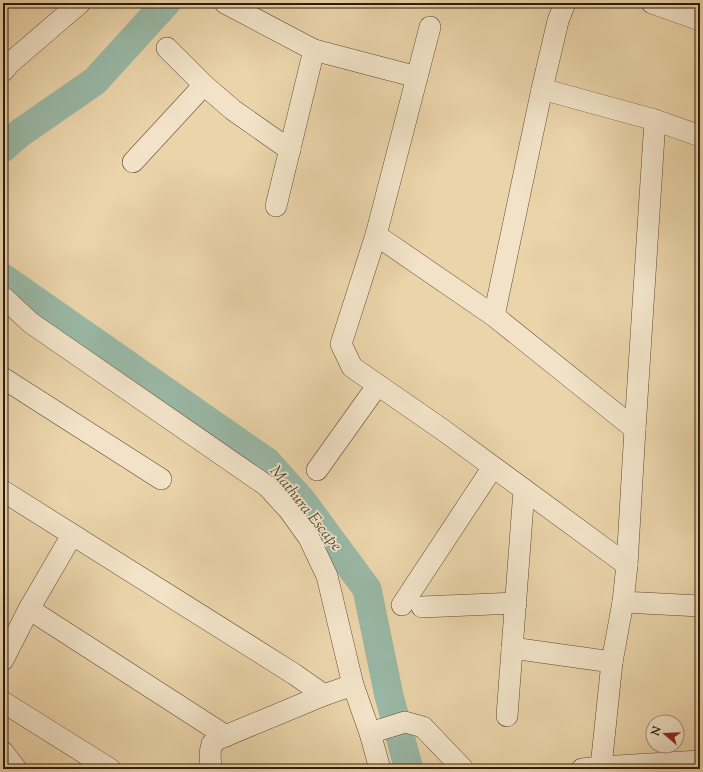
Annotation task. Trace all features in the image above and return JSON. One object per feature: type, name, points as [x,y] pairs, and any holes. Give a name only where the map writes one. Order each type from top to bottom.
[{"type":"street","points":[[3,71],[10,63],[80,3]]},
{"type":"street","points":[[224,3],[314,50],[417,76]]},
{"type":"street","points":[[494,316],[542,89],[558,21],[565,3]]},
{"type":"street","points":[[652,3],[700,20]]},
{"type":"street","points":[[430,27],[376,235],[341,344],[352,368],[443,430],[627,565]]},
{"type":"street","points":[[167,48],[204,85],[233,110],[290,150]]},
{"type":"street","points":[[276,206],[314,50]]},
{"type":"street","points":[[133,162],[204,85]]},
{"type":"street","points":[[542,89],[655,120],[700,136]]},
{"type":"street","points":[[655,120],[624,602],[591,768],[700,761]]},
{"type":"street","points":[[376,235],[494,316],[635,429]]},
{"type":"street","points":[[3,297],[31,323],[267,486],[285,505],[309,538],[327,576],[353,685],[375,731],[380,769]]},
{"type":"street","points":[[3,378],[161,479]]},
{"type":"street","points":[[317,470],[377,386]]},
{"type":"street","points":[[402,605],[493,467]]},
{"type":"street","points":[[507,716],[524,490]]},
{"type":"street","points":[[3,491],[287,670],[324,695]]},
{"type":"street","points":[[3,660],[29,609],[72,535]]},
{"type":"street","points":[[624,602],[700,606]]},
{"type":"street","points":[[422,607],[516,603]]},
{"type":"street","points":[[29,609],[226,736]]},
{"type":"street","points":[[512,648],[612,662]]},
{"type":"street","points":[[211,769],[210,753],[212,744],[226,736],[324,695],[353,685]]},
{"type":"street","points":[[3,702],[110,769]]},
{"type":"street","points":[[375,731],[405,722],[423,727],[463,769]]},
{"type":"street","points":[[3,752],[16,769]]},
{"type":"waterway","name":"Mathura Escape","points":[[3,148],[20,133],[95,81],[166,3]]},
{"type":"waterway","name":"Mathura Escape","points":[[3,278],[267,462],[302,501],[367,589],[389,696],[409,769]]}]
